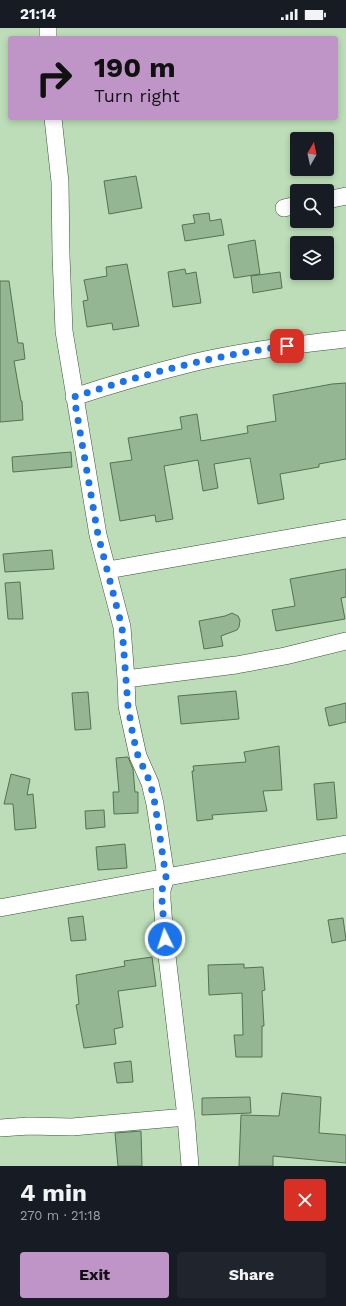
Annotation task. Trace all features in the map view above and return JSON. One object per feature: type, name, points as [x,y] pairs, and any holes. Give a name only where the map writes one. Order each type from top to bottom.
[{"type":"street","points":[[54,120],[60,182],[64,331],[98,535],[122,627],[128,706],[133,736],[138,756],[150,782],[155,804],[166,877],[162,890],[165,939],[186,1117],[190,1166]]},
{"type":"street","points":[[334,199],[346,196]]},
{"type":"street","points":[[74,397],[121,382],[193,363],[272,348],[346,338]]},
{"type":"street","points":[[108,570],[346,528]]},
{"type":"street","points":[[126,679],[271,659],[346,640]]},
{"type":"street","points":[[0,908],[346,844]]},
{"type":"street","points":[[0,1128],[29,1126],[72,1127],[186,1117]]},
{"type":"building","points":[[136,176],[142,208],[109,214],[104,181]]},
{"type":"building","points":[[209,213],[210,221],[221,219],[224,235],[185,241],[182,225],[195,223],[193,215]]},
{"type":"building","points":[[255,240],[260,274],[234,278],[228,245]]},
{"type":"building","points":[[127,264],[139,326],[113,330],[112,323],[87,327],[83,301],[88,300],[84,280],[107,276],[106,267]]},
{"type":"building","points":[[185,269],[186,274],[196,272],[201,303],[173,307],[168,272]]},
{"type":"building","points":[[280,272],[282,288],[253,293],[251,276]]},
{"type":"building","points":[[0,281],[9,281],[18,343],[23,343],[25,359],[14,361],[22,401],[23,420],[0,422]]},
{"type":"building","points":[[346,383],[346,459],[319,464],[319,467],[280,474],[284,499],[258,504],[250,458],[214,464],[218,488],[203,491],[198,460],[164,466],[173,519],[156,522],[155,515],[120,521],[110,463],[132,460],[128,438],[182,429],[180,417],[197,414],[201,441],[248,433],[247,426],[276,421],[273,395],[332,384]]},
{"type":"building","points":[[71,452],[72,467],[13,472],[12,457]]},
{"type":"building","points":[[52,550],[54,569],[5,572],[3,554]]},
{"type":"building","points":[[346,569],[346,597],[341,598],[345,619],[276,631],[272,610],[295,606],[290,579]]},
{"type":"building","points":[[20,582],[23,619],[8,619],[5,583]]},
{"type":"building","points":[[232,613],[238,616],[240,620],[237,630],[221,636],[223,646],[204,649],[199,621],[225,616]]},
{"type":"building","points":[[236,691],[239,719],[181,724],[178,696]]},
{"type":"building","points":[[88,692],[91,729],[75,730],[72,693]]},
{"type":"building","points":[[346,703],[346,722],[329,726],[325,708]]},
{"type":"building","points":[[279,746],[282,790],[263,791],[267,811],[212,815],[213,819],[197,821],[192,771],[194,771],[193,766],[246,762],[244,752]]},
{"type":"building","points":[[128,757],[133,769],[135,792],[138,792],[138,813],[114,814],[113,792],[119,792],[116,758]]},
{"type":"building","points":[[11,774],[30,779],[27,795],[33,794],[36,828],[15,830],[13,804],[4,804]]},
{"type":"building","points":[[334,782],[337,818],[317,820],[314,784]]},
{"type":"building","points":[[104,810],[105,827],[86,829],[85,811]]},
{"type":"building","points":[[125,844],[127,868],[98,870],[96,847]]},
{"type":"building","points":[[83,916],[86,940],[71,941],[68,918]]},
{"type":"building","points":[[343,918],[346,940],[332,943],[328,920]]},
{"type":"building","points":[[152,957],[156,986],[118,991],[123,1027],[114,1029],[116,1044],[84,1048],[76,1005],[79,1004],[76,975],[125,966],[124,961]]},
{"type":"building","points":[[244,964],[244,968],[263,967],[265,990],[262,991],[264,1026],[262,1026],[262,1057],[236,1057],[234,1035],[243,1035],[242,993],[209,995],[208,965]]},
{"type":"building","points":[[131,1061],[133,1082],[117,1083],[114,1063]]},
{"type":"building","points":[[282,1093],[321,1097],[319,1133],[346,1135],[346,1163],[273,1156],[273,1166],[239,1166],[241,1115],[279,1116]]},
{"type":"building","points":[[250,1097],[251,1113],[202,1115],[202,1098]]},
{"type":"building","points":[[141,1131],[142,1166],[118,1166],[115,1133]]},
{"type":"route","points":[[165,939],[162,890],[166,877],[155,804],[150,782],[138,756],[133,736],[128,706],[122,627],[98,535],[74,397],[121,382],[193,363],[287,346]]}]
